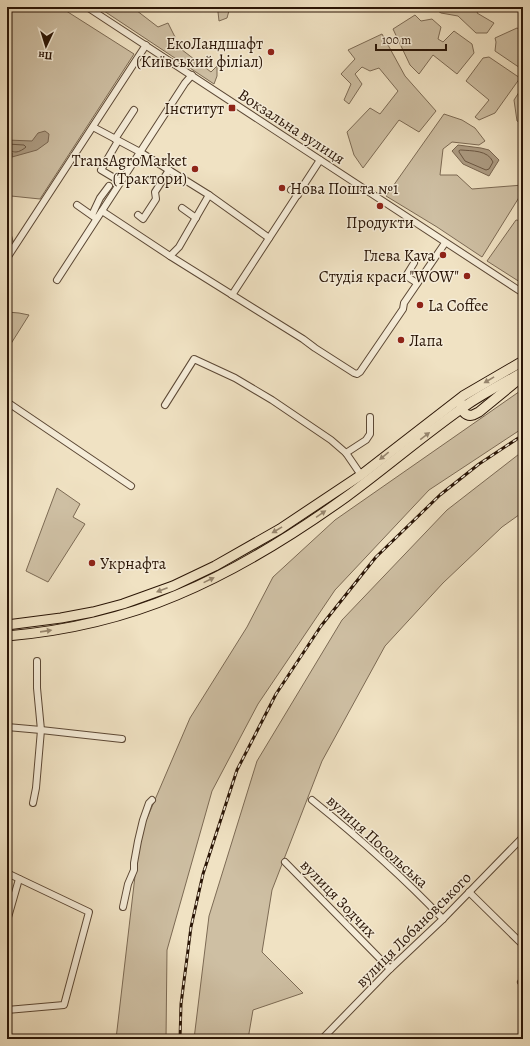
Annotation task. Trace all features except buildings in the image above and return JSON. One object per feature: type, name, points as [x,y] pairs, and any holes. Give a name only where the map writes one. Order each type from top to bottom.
[{"type":"highway","points":[[7,625],[61,618],[123,604],[173,586],[215,566],[280,529],[361,475],[463,396],[523,361]]},
{"type":"highway","points":[[463,396],[460,406],[461,409],[463,412],[472,415],[479,412],[523,373]]},
{"type":"highway","points":[[7,636],[56,629],[122,615],[176,596],[214,578],[286,538],[346,496],[461,409]]},
{"type":"street","name":"Вокзальна вулиця","points":[[87,7],[523,293]]},
{"type":"street","points":[[7,258],[146,45]]},
{"type":"street","points":[[95,217],[102,211],[185,84],[192,76]]},
{"type":"street","points":[[121,182],[101,170],[134,110]]},
{"type":"street","points":[[93,127],[140,152],[209,195],[269,238]]},
{"type":"street","points":[[232,294],[320,160]]},
{"type":"street","points":[[138,215],[143,219],[156,199],[155,192],[169,170]]},
{"type":"street","points":[[57,280],[95,217],[100,198],[109,186]]},
{"type":"street","points":[[291,190],[298,195]]},
{"type":"street","points":[[170,256],[179,247],[209,195]]},
{"type":"street","points":[[77,205],[95,217]]},
{"type":"street","points":[[182,208],[196,218]]},
{"type":"street","points":[[102,211],[170,256],[357,374],[360,372],[403,310],[404,303],[445,242]]},
{"type":"street","points":[[414,262],[406,276],[418,283]]},
{"type":"street","points":[[164,405],[194,360],[235,378],[272,400],[331,440],[346,453],[361,475]]},
{"type":"street","points":[[7,402],[131,486]]},
{"type":"street","points":[[346,453],[366,440],[370,434],[370,417]]},
{"type":"street","points":[[33,803],[36,788],[41,730],[37,688],[37,661]]},
{"type":"street","points":[[7,727],[122,739]]},
{"type":"street","points":[[122,907],[128,884],[134,870],[134,863],[143,820],[149,803],[152,800]]},
{"type":"street","name":"вулиця Посольська","points":[[312,800],[357,836],[423,898],[443,919]]},
{"type":"street","name":"вулиця Лобановського","points":[[322,1039],[523,837]]},
{"type":"street","name":"вулиця Зодчих","points":[[285,862],[390,969]]},
{"type":"street","points":[[7,873],[89,912],[64,1005],[7,1010]]},
{"type":"street","points":[[7,921],[19,879]]},
{"type":"street","points":[[469,892],[523,945]]},
{"type":"shaded area","points":[[7,7],[60,7],[134,54],[40,199],[11,196],[7,194]]},
{"type":"shaded area","points":[[98,7],[132,7],[158,27],[168,23],[175,37],[173,43],[211,72],[217,66],[217,76],[214,84]]},
{"type":"shaded area","points":[[212,7],[230,7],[227,18],[219,21],[218,12]]},
{"type":"shaded area","points":[[432,7],[480,7],[477,13],[494,23],[487,33],[476,33],[458,16],[441,13]]},
{"type":"shaded area","points":[[415,15],[421,21],[432,19],[441,27],[438,39],[443,42],[454,31],[472,44],[474,53],[457,74],[433,55],[419,74],[410,65],[393,29]]},
{"type":"shaded area","points":[[517,28],[523,31],[523,70],[495,51],[495,38]]},
{"type":"shaded area","points":[[382,34],[405,76],[436,111],[419,132],[399,120],[363,168],[354,155],[347,132],[370,108],[380,114],[398,91],[379,68],[370,71],[362,67],[355,74],[362,84],[349,104],[344,100],[351,84],[341,74],[355,59],[348,50]]},
{"type":"shaded area","points":[[489,57],[520,78],[495,113],[479,120],[475,117],[489,100],[466,81],[483,58]]},
{"type":"shaded area","points":[[523,86],[523,124],[517,121],[514,100]]},
{"type":"shaded area","points":[[444,114],[462,120],[475,128],[485,141],[479,145],[452,142],[443,149],[440,175],[457,175],[472,189],[523,185],[523,191],[482,257],[386,196]]},
{"type":"shaded area","points":[[7,219],[13,241],[7,243]]},
{"type":"shaded area","points":[[516,220],[523,221],[523,284],[487,261]]},
{"type":"shaded area","points":[[7,312],[29,315],[7,350]]},
{"type":"shaded area","points":[[523,389],[523,428],[429,490],[335,590],[258,704],[212,791],[167,950],[166,1039],[116,1039],[135,876],[142,830],[190,718],[247,627],[273,577],[335,520]]},
{"type":"shaded area","points":[[523,451],[523,512],[502,527],[443,583],[385,646],[322,761],[272,890],[262,952],[303,993],[253,1010],[248,1039],[194,1039],[209,916],[257,761],[342,620],[447,510]]},
{"type":"shaded area","points":[[57,488],[80,504],[73,517],[85,524],[48,582],[26,571]]},
{"type":"water","points":[[45,131],[49,134],[48,142],[37,150],[12,157],[12,153],[10,153],[10,156],[7,155],[7,140],[32,141],[38,133]]},
{"type":"water","points":[[458,145],[489,150],[499,160],[489,176],[463,164],[452,151]]},
{"type":"railway","points":[[180,1039],[181,1004],[191,927],[203,874],[237,770],[276,694],[321,626],[376,557],[440,495],[479,464],[523,435]]},
{"type":"place","name":"ЕкоЛандшафт (Київський філіал)","points":[[271,52]]},
{"type":"place","name":"Інститут","points":[[232,108]]},
{"type":"place","name":"TransAgroMarket (Трактори)","points":[[195,169]]},
{"type":"place","name":"Нова Пошта №1","points":[[282,188]]},
{"type":"place","name":"Продукти","points":[[380,206]]},
{"type":"place","name":"Глева Kava","points":[[443,255]]},
{"type":"place","name":"Студія краси \"WOW\"","points":[[467,276]]},
{"type":"place","name":"La Coffee","points":[[420,305]]},
{"type":"place","name":"Лапа","points":[[401,340]]},
{"type":"place","name":"Укрнафта","points":[[92,563]]}]
